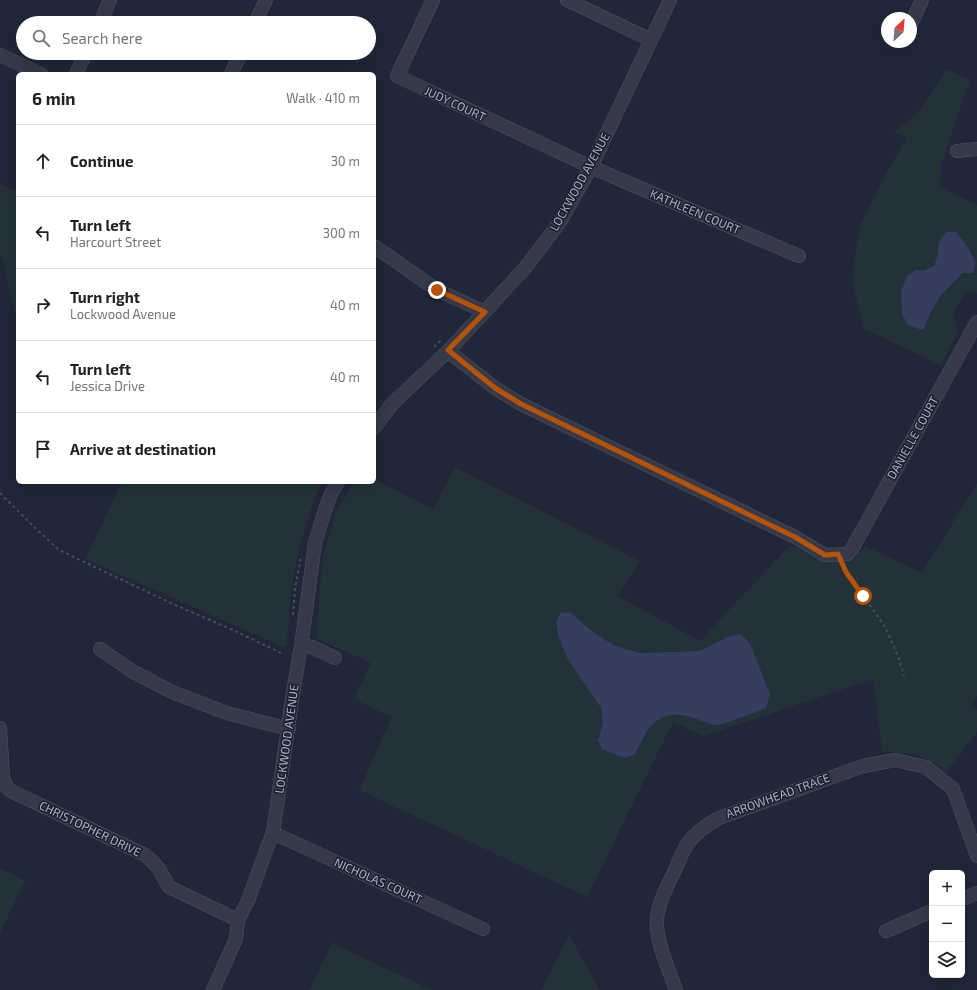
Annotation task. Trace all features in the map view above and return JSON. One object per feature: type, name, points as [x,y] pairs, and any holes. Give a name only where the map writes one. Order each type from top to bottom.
[{"type":"street","points":[[103,16],[110,0]]},
{"type":"street","points":[[258,16],[266,0]]},
{"type":"street","name":"JUDY COURT","points":[[433,0],[397,76],[591,167]]},
{"type":"street","points":[[567,0],[651,40]]},
{"type":"street","name":"LOCKWOOD AVENUE","points":[[376,425],[392,404],[448,350],[525,268],[560,222],[591,167],[670,0]]},
{"type":"street","points":[[916,12],[922,0]]},
{"type":"street","points":[[0,55],[37,72]]},
{"type":"street","points":[[77,72],[83,60]]},
{"type":"street","points":[[232,72],[238,60]]},
{"type":"street","points":[[957,151],[977,149]]},
{"type":"street","name":"KATHLEEN COURT","points":[[591,167],[799,256]]},
{"type":"street","points":[[376,247],[437,290],[485,312]]},
{"type":"street","name":"DANIELLE COURT","points":[[843,554],[852,549],[977,322]]},
{"type":"street","points":[[448,350],[495,388],[521,404],[795,537],[825,555],[843,554]]},
{"type":"street","name":"LOCKWOOD AVENUE","points":[[213,990],[236,939],[238,920],[248,901],[273,833],[301,645],[314,543],[325,510],[337,484]]},
{"type":"street","points":[[301,645],[312,647],[335,658]]},
{"type":"street","points":[[100,649],[132,671],[172,692],[227,713],[289,729]]},
{"type":"street","name":"CHRISTOPHER DRIVE","points":[[0,728],[3,777],[6,786],[11,791],[144,855],[150,859],[159,870],[170,887],[238,920]]},
{"type":"street","name":"ARROWHEAD TRACE","points":[[676,990],[658,940],[657,913],[661,901],[688,843],[709,823],[719,818],[863,766],[895,760],[926,767],[953,789],[977,856]]},
{"type":"street","name":"NICHOLAS COURT","points":[[273,833],[483,929]]},
{"type":"street","points":[[965,898],[977,893]]},
{"type":"street","points":[[886,931],[929,913]]},
{"type":"path","points":[[433,348],[444,338]]},
{"type":"path","points":[[0,493],[59,550],[283,654]]},
{"type":"path","points":[[843,554],[846,572],[884,626],[898,656],[904,676]]},
{"type":"shaded area","points":[[946,69],[970,80],[942,162],[940,187],[977,205],[977,293],[966,292],[953,313],[958,331],[941,365],[864,329],[852,283],[859,228],[888,170],[907,138],[894,132],[916,115]],"holes":[[[956,232],[967,246],[976,262],[940,296],[924,329],[916,270],[923,271],[934,266],[939,242]]]},
{"type":"shaded area","points":[[0,184],[16,191],[16,319],[3,260],[0,255]]},
{"type":"shaded area","points":[[455,467],[640,561],[618,596],[700,641],[790,545],[827,562],[854,558],[865,546],[922,573],[977,483],[977,695],[971,708],[977,710],[977,732],[946,772],[930,761],[916,755],[882,752],[873,679],[704,736],[673,722],[587,897],[359,790],[392,717],[354,699],[371,663],[316,639],[323,556],[336,512],[353,484],[376,484],[376,480],[433,509]],"holes":[[[556,622],[592,631],[613,645],[639,653],[700,651],[727,637],[740,634],[750,643],[770,694],[718,725],[688,716],[664,716],[658,719],[651,726],[635,755],[598,740],[603,723],[601,708],[567,658],[558,635]]]},
{"type":"shaded area","points":[[121,484],[321,484],[304,529],[298,554],[293,579],[286,648],[85,559]]},
{"type":"shaded area","points":[[0,868],[25,880],[0,934]]},
{"type":"shaded area","points":[[569,935],[600,990],[541,990]]},
{"type":"shaded area","points":[[332,943],[432,990],[309,990]]},
{"type":"water","points":[[946,232],[956,232],[967,246],[976,262],[973,273],[963,273],[940,296],[924,329],[919,329],[908,325],[902,314],[901,291],[908,275],[916,270],[923,271],[934,266],[939,242]]},
{"type":"water","points":[[561,612],[571,613],[592,631],[613,645],[639,653],[700,651],[727,637],[740,634],[750,643],[770,694],[766,708],[717,725],[691,717],[669,715],[655,722],[649,729],[635,755],[624,758],[602,749],[598,740],[603,723],[601,708],[567,658],[558,635],[556,622]]},
{"type":"route","points":[[437,290],[485,312],[448,350],[495,388],[521,404],[795,537],[825,555],[838,554],[846,572],[863,596]]}]
